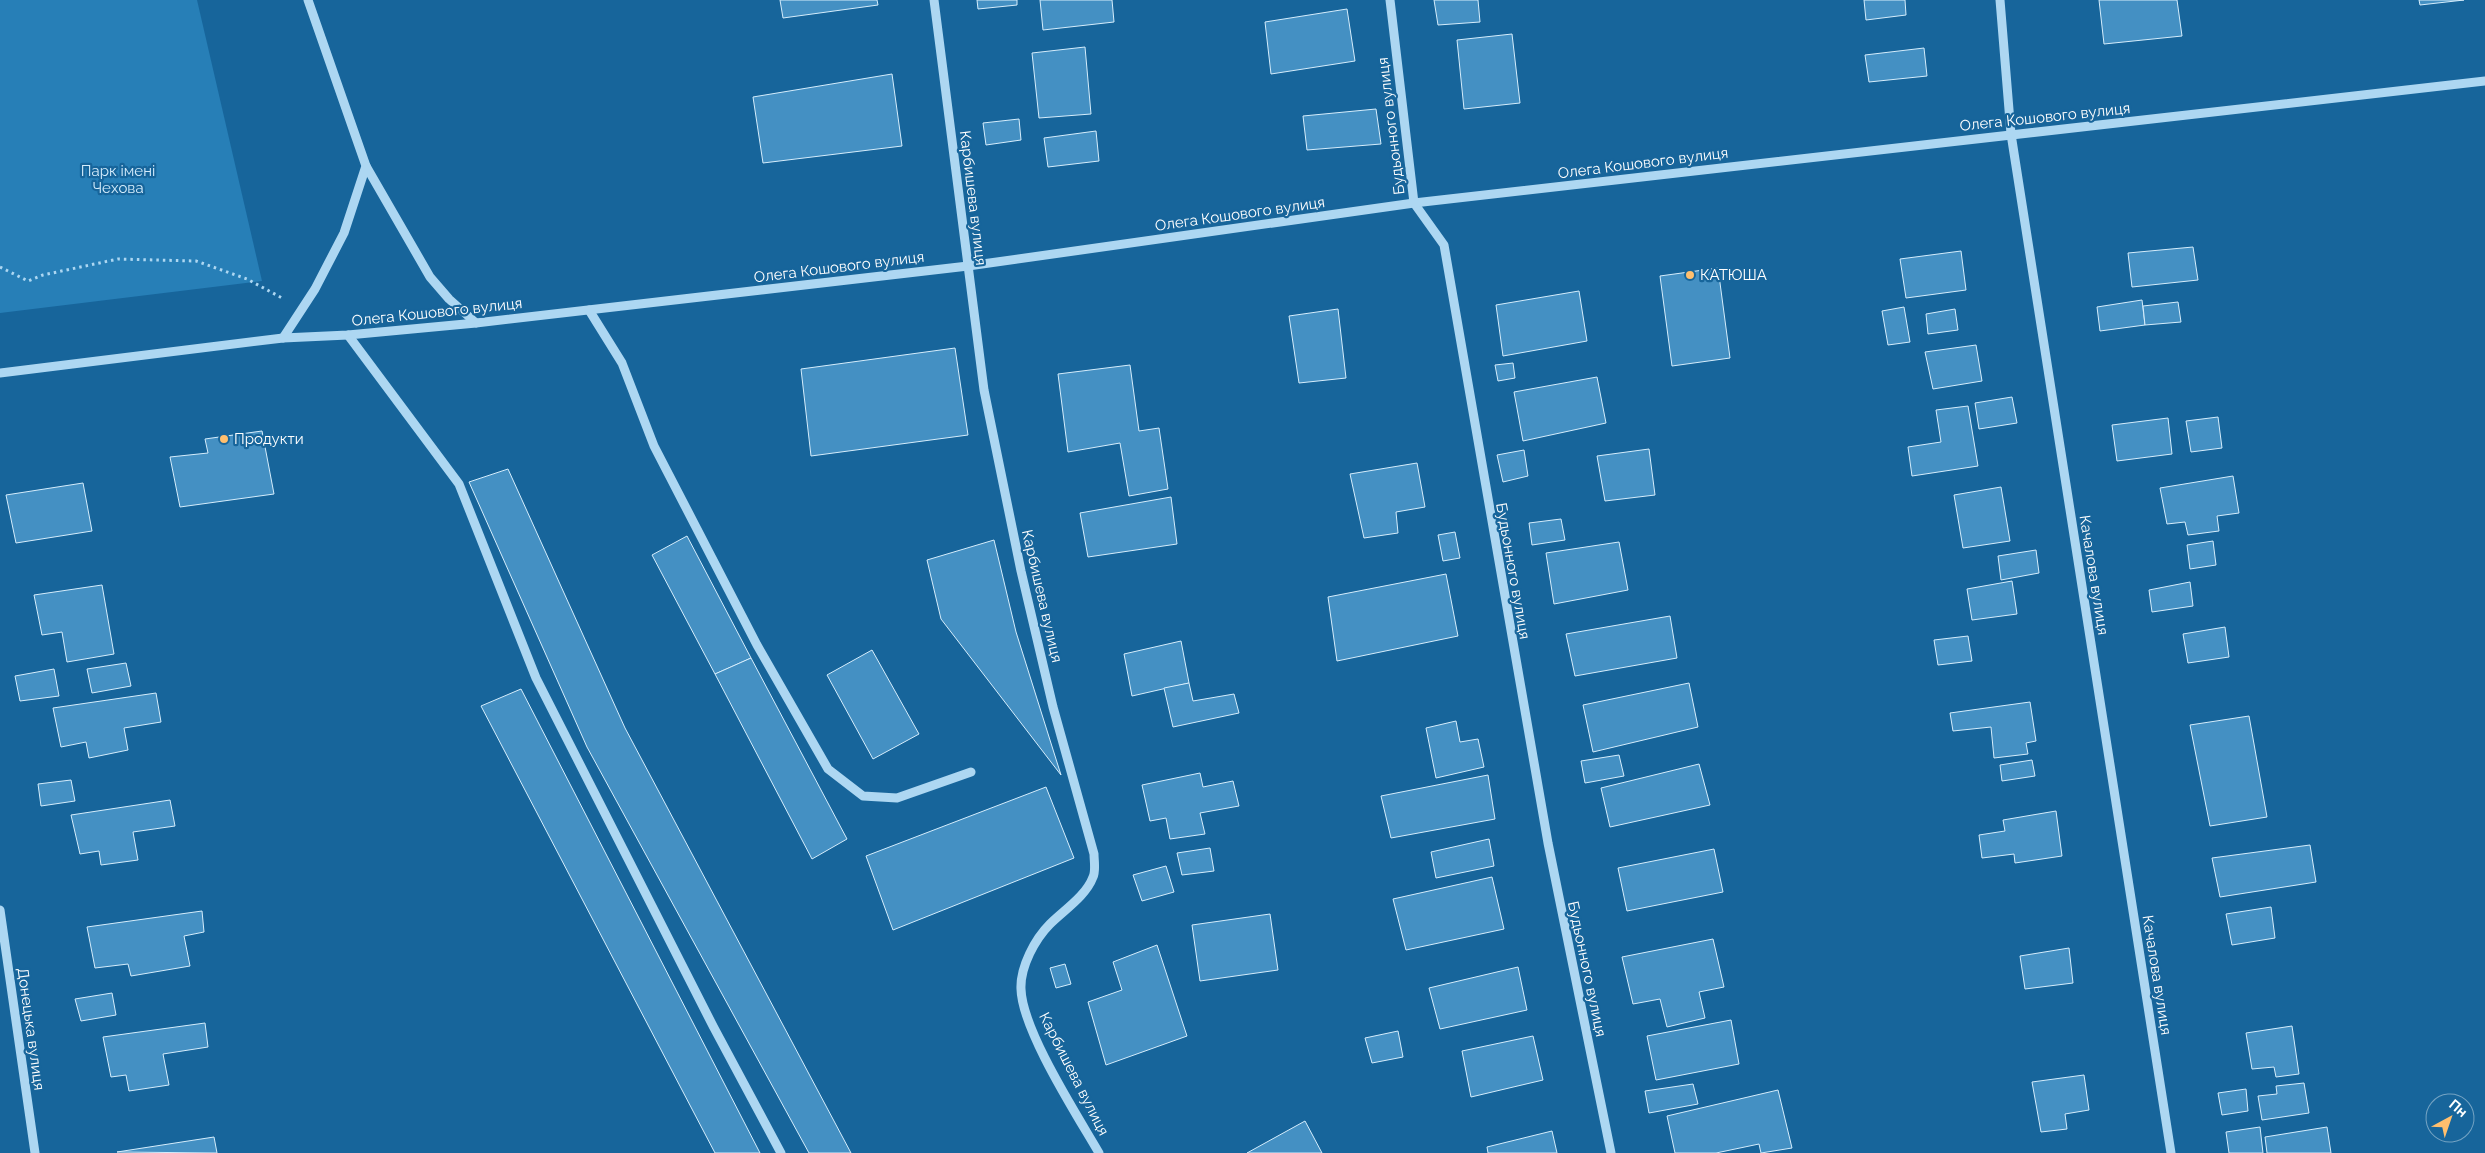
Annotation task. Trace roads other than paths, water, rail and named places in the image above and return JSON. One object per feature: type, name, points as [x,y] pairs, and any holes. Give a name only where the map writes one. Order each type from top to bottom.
[{"type":"street","points":[[308,0],[366,166],[430,277],[449,299],[476,323]]},
{"type":"street","name":"Карбишева вулиця","points":[[934,0],[984,390],[1021,571],[1053,706],[1094,854],[1094,876],[1084,891],[1046,928],[1028,957],[1022,973],[1021,990],[1028,1020],[1043,1053],[1099,1153]]},
{"type":"street","name":"Будьонного вулиця","points":[[1390,0],[1414,203],[1444,245],[1548,843],[1611,1153]]},
{"type":"street","name":"Качалова вулиця","points":[[2000,0],[2011,134],[2171,1153]]},
{"type":"street","name":"Олега Кошового вулиця","points":[[0,374],[283,338],[348,335],[476,323],[968,266],[1414,203],[2485,81]]},
{"type":"street","points":[[283,338],[302,310],[344,233],[366,166]]},
{"type":"street","points":[[589,310],[622,363],[654,446],[743,619],[828,769],[863,796],[898,798],[971,772]]},
{"type":"street","points":[[348,335],[459,484],[536,678],[713,1026],[781,1153]]},
{"type":"street","name":"Донецька вулиця","points":[[0,910],[35,1153]]},
{"type":"place","name":"КАТЮША","points":[[1690,275]]},
{"type":"place","name":"Продукти","points":[[224,439]]},
{"type":"park label","name":"Парк імені Чехова","points":[[118,180]]}]
